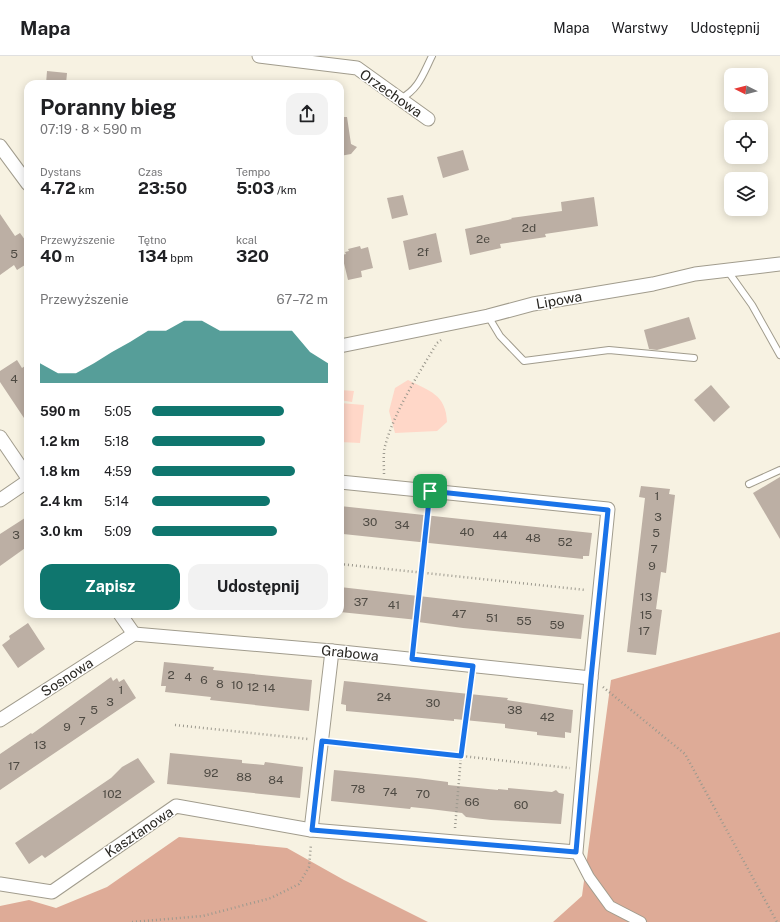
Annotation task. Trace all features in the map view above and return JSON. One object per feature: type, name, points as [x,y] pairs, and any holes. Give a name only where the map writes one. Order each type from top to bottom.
[{"type":"street","name":"Orzechowa","points":[[259,56],[357,68],[428,119]]},
{"type":"street","points":[[0,146],[24,179]]},
{"type":"street","name":"Lipowa","points":[[344,345],[488,316],[533,304],[726,269],[780,264]]},
{"type":"street","points":[[0,437],[24,474]]},
{"type":"street","points":[[344,482],[608,510],[591,678],[576,852],[589,877],[610,906],[641,922]]},
{"type":"street","points":[[0,500],[24,483]]},
{"type":"street","points":[[123,618],[134,634]]},
{"type":"street","name":"Grabowa","points":[[134,634],[332,651],[591,678]]},
{"type":"street","name":"Sosnowa","points":[[0,720],[134,634]]},
{"type":"street","points":[[312,830],[332,651]]},
{"type":"street","name":"Kasztanowa","points":[[0,884],[52,892],[176,806],[312,830],[576,852]]},
{"type":"lane","points":[[400,99],[411,93],[420,82],[432,56]]},
{"type":"lane","points":[[726,269],[752,305],[780,355]]},
{"type":"lane","points":[[488,316],[500,336],[524,361],[609,350],[694,358]]},
{"type":"lane","points":[[749,484],[780,470]]},
{"type":"path","points":[[384,486],[384,447],[396,418],[417,376],[437,343],[442,339]]},
{"type":"path","points":[[412,659],[430,491]]},
{"type":"path","points":[[344,564],[600,591]]},
{"type":"path","points":[[454,842],[461,756],[473,666]]},
{"type":"path","points":[[591,678],[685,754],[779,922]]},
{"type":"path","points":[[175,725],[584,769]]},
{"type":"path","points":[[132,922],[203,916],[271,898],[300,884],[309,867],[312,830]]},
{"type":"shaded area","points":[[408,380],[429,391],[440,399],[446,413],[447,422],[437,431],[395,433],[389,411],[395,388]]},
{"type":"shaded area","points":[[344,390],[354,391],[352,402],[344,401]]},
{"type":"shaded area","points":[[344,403],[364,405],[360,443],[344,442]]},
{"type":"shaded area","points":[[780,632],[780,922],[553,922],[582,896],[611,680]]},
{"type":"shaded area","points":[[179,837],[287,848],[344,880],[428,922],[0,922],[0,906],[29,900],[56,908],[107,887]]},
{"type":"building","points":[[47,71],[67,73],[66,80],[46,80]]},
{"type":"building","points":[[344,117],[347,117],[351,144],[357,147],[351,154],[344,155]]},
{"type":"building","points":[[463,150],[469,170],[443,178],[437,157]]},
{"type":"building","points":[[403,195],[408,215],[392,219],[387,198]]},
{"type":"building","points":[[594,197],[598,226],[545,234],[546,237],[500,244],[501,248],[470,255],[465,229],[512,219],[511,218],[562,211],[561,202]]},
{"type":"building","points":[[0,214],[15,236],[20,233],[24,238],[24,266],[17,270],[14,265],[0,275]]},
{"type":"building","points":[[436,233],[442,262],[409,270],[403,241]]},
{"type":"building","points":[[360,246],[361,249],[368,247],[373,268],[361,271],[362,277],[348,280],[344,263],[344,254],[346,254],[345,252],[349,251],[348,249]]},
{"type":"building","points":[[689,317],[696,339],[657,350],[649,349],[644,330]]},
{"type":"building","points":[[17,360],[22,368],[24,367],[24,418],[0,382],[0,371]]},
{"type":"building","points":[[711,385],[730,407],[714,422],[694,400]]},
{"type":"building","points":[[780,477],[780,539],[753,493]]},
{"type":"building","points":[[641,486],[670,489],[669,494],[675,495],[666,573],[661,572],[656,609],[662,610],[656,655],[627,652],[645,498],[639,497]]},
{"type":"building","points":[[344,506],[592,533],[589,556],[583,556],[583,559],[344,534]]},
{"type":"building","points":[[24,519],[24,549],[0,566],[0,534]]},
{"type":"building","points":[[344,587],[584,615],[581,639],[463,628],[418,622],[418,620],[344,612]]},
{"type":"building","points":[[28,623],[45,649],[18,668],[2,645],[10,639],[9,636]]},
{"type":"building","points":[[164,662],[214,667],[213,670],[312,680],[309,711],[210,700],[211,697],[165,692],[166,686],[161,686]]},
{"type":"building","points":[[111,677],[113,681],[117,678],[119,682],[124,679],[136,698],[0,790],[0,754],[31,733],[32,734]]},
{"type":"building","points":[[344,681],[508,698],[507,700],[573,710],[571,733],[565,732],[565,738],[537,735],[537,732],[505,728],[505,724],[346,711],[346,705],[341,704]]},
{"type":"building","points":[[170,753],[242,760],[242,763],[264,765],[265,762],[303,767],[300,798],[167,784]]},
{"type":"building","points":[[138,758],[155,782],[45,858],[42,855],[29,864],[15,843],[111,778],[122,767]]},
{"type":"building","points":[[334,770],[417,778],[448,782],[448,785],[498,790],[508,790],[508,788],[552,792],[556,790],[559,793],[564,794],[561,824],[491,820],[466,817],[462,813],[430,809],[411,807],[410,809],[331,801]]},
{"type":"route","points":[[430,491],[608,510],[591,678],[576,852],[312,830],[322,741],[461,756],[473,666],[412,659],[430,491]]}]
